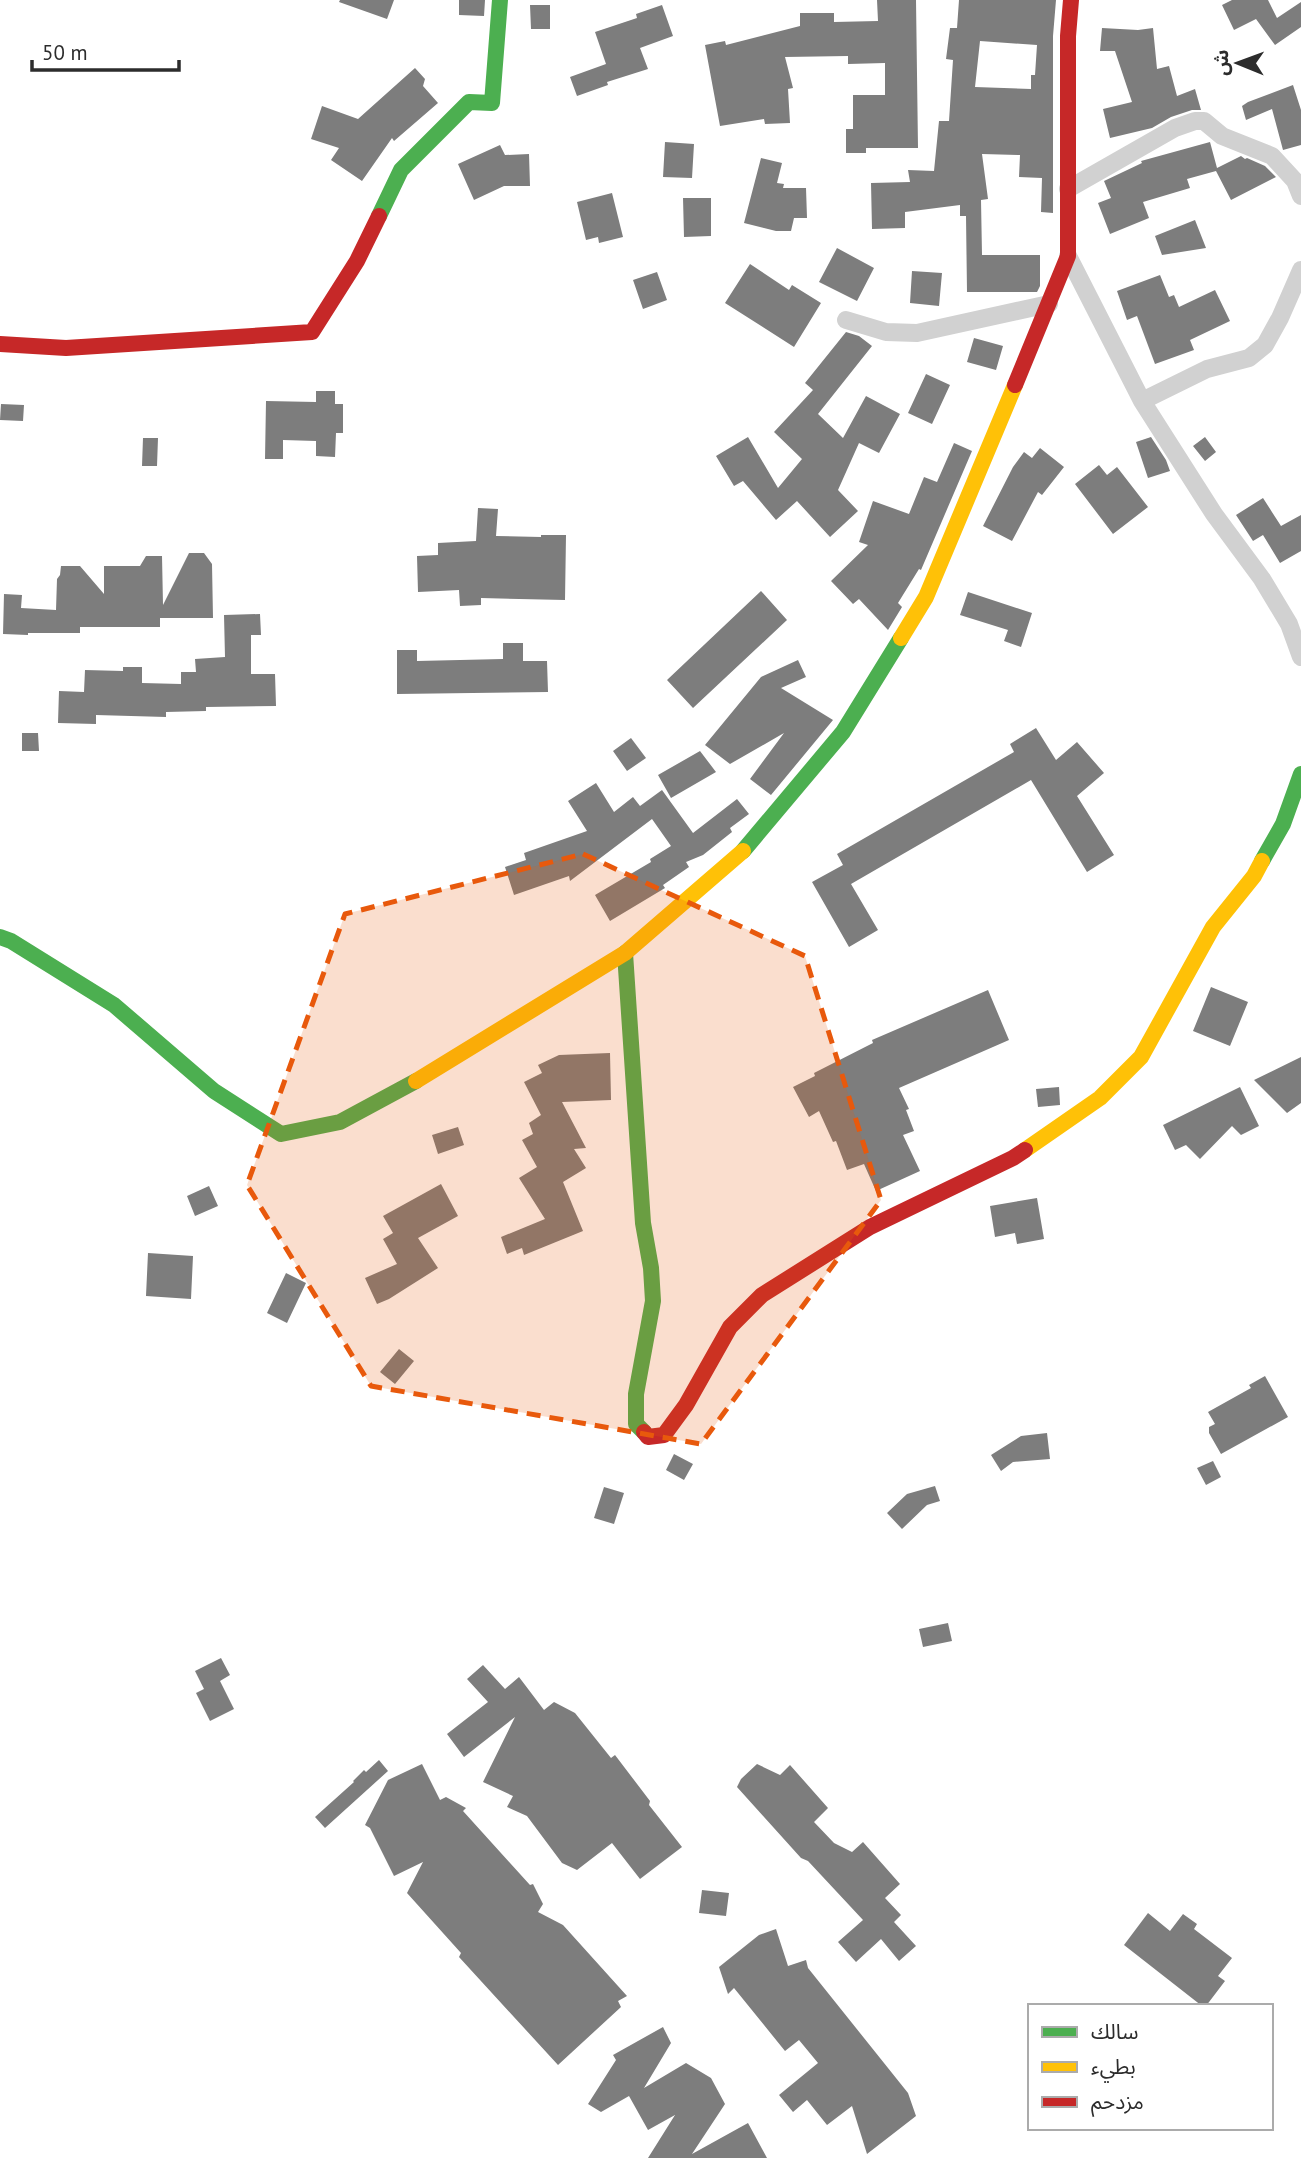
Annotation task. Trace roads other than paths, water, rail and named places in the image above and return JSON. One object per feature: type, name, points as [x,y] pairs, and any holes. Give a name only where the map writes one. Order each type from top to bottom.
[{"type":"street","points":[[0,344],[66,348],[312,332],[357,261],[401,170],[469,102],[492,103],[500,0]]},
{"type":"street","points":[[0,937],[11,941],[114,1005],[214,1091],[281,1134],[340,1122],[427,1074],[625,953],[742,853],[843,732],[926,597],[1068,256],[1068,36],[1071,0]]},
{"type":"street","points":[[1068,189],[1175,128],[1195,121],[1204,121],[1222,136],[1272,156],[1295,181],[1301,196]]},
{"type":"street","points":[[1068,256],[1142,401],[1214,514],[1262,579],[1289,624],[1301,657]]},
{"type":"street","points":[[1142,401],[1206,369],[1249,358],[1265,345],[1299,280]]},
{"type":"street","points":[[846,320],[886,332],[918,333],[1049,304]]},
{"type":"street","points":[[1272,596],[1301,622]]},
{"type":"street","points":[[625,953],[643,1223],[651,1268],[653,1301],[636,1394],[636,1424],[648,1437],[664,1435],[686,1405],[730,1327],[762,1296],[870,1227],[1013,1158],[1100,1097],[1141,1058],[1213,927],[1254,876],[1283,824],[1301,774]]}]
